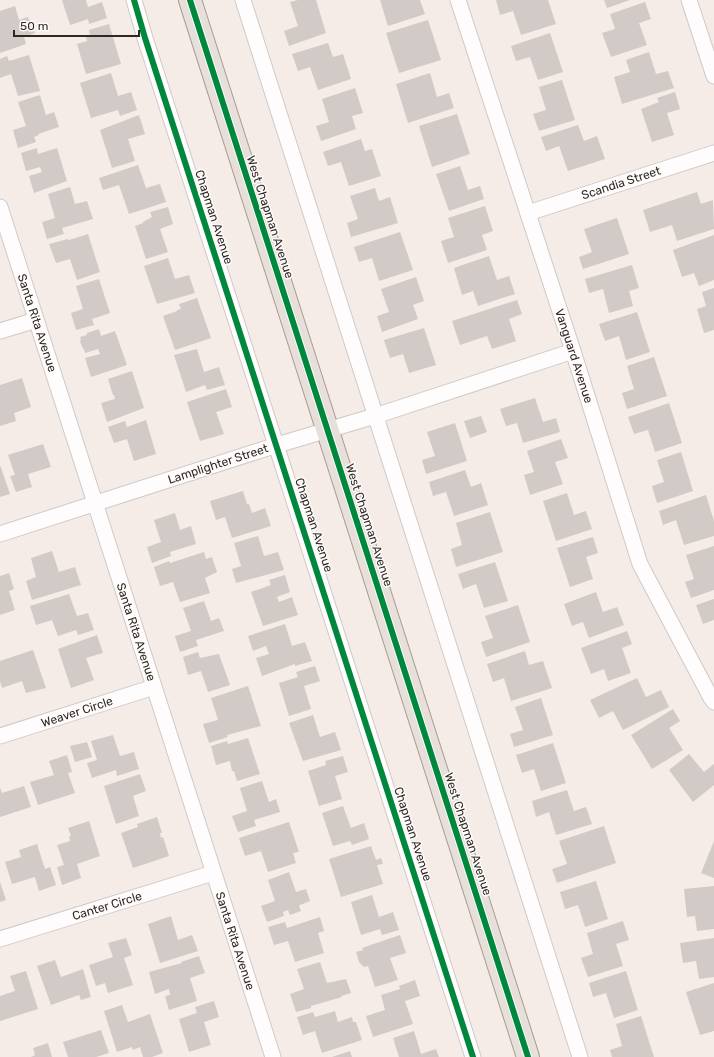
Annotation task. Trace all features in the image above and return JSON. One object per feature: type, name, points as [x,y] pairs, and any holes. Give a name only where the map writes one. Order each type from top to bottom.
[{"type":"main road","name":"West Chapman Avenue","points":[[190,0],[528,1057]]},
{"type":"street","name":"Chapman Avenue","points":[[134,0],[147,45],[473,1057]]},
{"type":"street","points":[[243,0],[580,1057]]},
{"type":"street","name":"Vanguard Avenue","points":[[458,0],[573,351],[640,564],[710,698],[714,702]]},
{"type":"street","points":[[689,0],[714,76]]},
{"type":"street","name":"Scandia Street","points":[[528,213],[714,154]]},
{"type":"street","name":"Santa Rita Avenue","points":[[0,207],[213,872],[269,1056]]},
{"type":"street","points":[[0,331],[36,320]]},
{"type":"street","name":"Lamplighter Street","points":[[0,534],[276,445],[376,416],[573,351]]},
{"type":"street","name":"Weaver Circle","points":[[0,736],[154,688]]},
{"type":"street","name":"Canter Circle","points":[[0,939],[213,872]]},
{"type":"building","points":[[62,0],[86,0],[88,7],[102,2],[107,18],[89,24],[88,19],[70,25]]},
{"type":"building","points":[[298,0],[316,0],[326,33],[289,46],[284,31],[298,26],[290,2]]},
{"type":"building","points":[[380,0],[420,0],[425,14],[388,26]]},
{"type":"building","points":[[496,0],[548,0],[556,24],[521,35],[513,11],[500,15]]},
{"type":"building","points":[[604,0],[630,0],[607,8]]},
{"type":"building","points":[[645,2],[651,19],[639,23],[647,45],[611,57],[602,33],[615,29],[610,14]]},
{"type":"building","points":[[15,6],[19,20],[28,17],[35,33],[24,37],[26,44],[0,53],[0,11]]},
{"type":"building","points":[[428,20],[441,60],[399,73],[386,33]]},
{"type":"building","points":[[109,24],[121,64],[86,74],[77,44],[87,41],[86,37],[90,36],[89,30]]},
{"type":"building","points":[[550,33],[563,72],[538,80],[530,57],[516,61],[511,46]]},
{"type":"building","points":[[328,43],[333,57],[343,54],[351,79],[318,90],[310,67],[298,71],[292,54]]},
{"type":"building","points":[[649,52],[656,74],[668,71],[674,88],[622,104],[614,77],[630,72],[626,60]]},
{"type":"building","points":[[29,55],[40,91],[18,96],[11,74],[0,78],[0,59],[7,56],[9,61]]},
{"type":"building","points":[[111,73],[118,96],[131,92],[137,110],[120,116],[118,110],[91,118],[80,83]]},
{"type":"building","points":[[430,73],[437,97],[449,93],[454,108],[408,123],[396,84]]},
{"type":"building","points":[[562,80],[575,120],[539,131],[533,114],[546,110],[539,87]]},
{"type":"building","points":[[355,88],[363,113],[352,116],[356,129],[321,141],[316,126],[329,122],[322,99]]},
{"type":"building","points":[[675,92],[680,109],[667,113],[674,135],[652,142],[641,109],[659,102],[657,98]]},
{"type":"building","points":[[40,95],[46,115],[54,112],[59,127],[38,134],[39,135],[34,137],[36,142],[18,148],[13,130],[26,126],[18,102]]},
{"type":"building","points":[[457,114],[470,154],[432,167],[419,126]]},
{"type":"building","points":[[139,115],[145,134],[128,139],[135,161],[112,168],[100,130]]},
{"type":"building","points":[[578,125],[584,141],[597,136],[605,159],[568,171],[559,146],[546,151],[541,137]]},
{"type":"building","points":[[361,139],[365,151],[372,149],[381,176],[349,186],[341,162],[328,166],[323,152]]},
{"type":"building","points":[[37,148],[38,154],[57,148],[67,181],[34,193],[29,176],[42,172],[40,167],[26,171],[21,153]]},
{"type":"building","points":[[138,165],[146,188],[160,184],[166,202],[129,214],[119,185],[103,190],[99,178]]},
{"type":"building","points":[[460,166],[468,190],[480,186],[484,199],[449,211],[436,174]]},
{"type":"building","points":[[70,187],[75,204],[87,201],[93,219],[62,228],[64,234],[47,239],[42,222],[55,218],[48,194]]},
{"type":"building","points":[[375,188],[379,201],[390,197],[398,223],[351,237],[347,223],[358,219],[350,196]]},
{"type":"building","points":[[697,192],[701,204],[713,200],[714,229],[677,241],[672,225],[650,232],[643,210]]},
{"type":"building","points":[[485,206],[493,231],[482,235],[487,250],[448,263],[441,241],[454,237],[448,218]]},
{"type":"building","points":[[168,207],[173,224],[160,229],[168,252],[146,259],[135,226],[152,217],[150,212]]},
{"type":"building","points":[[617,218],[629,254],[583,269],[579,257],[592,252],[584,229]]},
{"type":"building","points":[[400,232],[413,270],[379,281],[372,258],[359,262],[354,247]]},
{"type":"building","points":[[88,234],[100,272],[77,280],[70,259],[56,263],[49,244]]},
{"type":"building","points":[[714,235],[714,280],[699,286],[694,273],[682,277],[673,250]]},
{"type":"building","points":[[489,256],[497,280],[509,276],[515,294],[478,306],[473,291],[462,295],[454,268]]},
{"type":"building","points":[[168,258],[175,279],[189,275],[195,293],[157,304],[144,266]]},
{"type":"building","points":[[632,265],[639,288],[629,291],[633,306],[609,313],[603,289],[589,293],[585,279]]},
{"type":"building","points":[[416,277],[424,301],[413,305],[418,319],[382,332],[377,316],[389,312],[381,289]]},
{"type":"building","points":[[99,279],[110,313],[92,319],[94,325],[76,330],[71,313],[83,309],[76,286]]},
{"type":"building","points":[[714,288],[714,330],[704,333],[697,309],[706,306],[702,292]]},
{"type":"building","points":[[197,298],[211,338],[175,350],[163,316],[181,309],[179,304]]},
{"type":"building","points":[[517,300],[522,314],[509,319],[516,341],[492,349],[487,336],[460,345],[452,321]]},
{"type":"building","points":[[637,312],[650,352],[626,360],[619,336],[605,341],[599,324]]},
{"type":"building","points":[[424,328],[436,365],[409,373],[403,354],[390,358],[384,340]]},
{"type":"building","points":[[99,329],[101,336],[115,331],[127,365],[91,377],[85,358],[100,354],[98,349],[85,353],[80,337]]},
{"type":"building","points":[[197,349],[204,372],[219,367],[225,385],[207,390],[205,385],[186,392],[174,355]]},
{"type":"building","points":[[654,357],[667,396],[627,409],[622,393],[634,389],[627,366]]},
{"type":"building","points":[[132,371],[144,408],[107,422],[101,403],[115,399],[108,379]]},
{"type":"building","points":[[22,378],[31,407],[14,413],[16,421],[0,426],[0,385]]},
{"type":"building","points":[[226,389],[232,407],[216,412],[224,434],[200,441],[187,402]]},
{"type":"building","points":[[535,398],[543,422],[556,418],[560,432],[523,443],[517,423],[506,426],[500,409]]},
{"type":"building","points":[[669,403],[682,443],[655,452],[648,430],[634,434],[628,417]]},
{"type":"building","points":[[481,416],[487,432],[470,438],[464,421]]},
{"type":"building","points":[[146,420],[156,454],[134,461],[127,439],[114,443],[108,427],[125,421],[127,427]]},
{"type":"building","points":[[455,423],[467,461],[426,474],[422,460],[435,456],[427,432]]},
{"type":"building","points":[[561,439],[568,458],[555,462],[563,484],[530,495],[524,475],[534,472],[527,451]]},
{"type":"building","points":[[43,444],[51,467],[28,474],[32,487],[16,492],[10,476],[15,475],[8,455]]},
{"type":"building","points":[[681,452],[693,491],[657,503],[652,486],[664,482],[657,460]]},
{"type":"building","points":[[0,465],[10,494],[0,497]]},
{"type":"building","points":[[465,470],[471,487],[481,483],[488,505],[454,516],[446,492],[433,496],[429,482]]},
{"type":"building","points":[[243,491],[247,504],[249,504],[252,513],[265,508],[271,526],[232,538],[225,517],[216,520],[210,501]]},
{"type":"building","points":[[567,493],[574,515],[586,511],[592,529],[556,541],[543,501]]},
{"type":"building","points":[[706,495],[714,521],[714,536],[684,545],[676,520],[663,525],[659,511]]},
{"type":"building","points":[[490,512],[503,552],[456,567],[451,549],[462,545],[456,523]]},
{"type":"building","points":[[175,513],[180,530],[191,526],[196,544],[170,552],[171,556],[152,563],[147,547],[161,542],[154,520]]},
{"type":"building","points":[[258,536],[264,556],[278,552],[284,570],[236,583],[232,569],[241,566],[234,543]]},
{"type":"building","points":[[593,537],[598,553],[586,557],[593,579],[570,587],[557,548]]},
{"type":"building","points":[[714,546],[714,590],[691,598],[685,582],[694,579],[686,555]]},
{"type":"building","points":[[52,551],[59,572],[75,567],[81,585],[32,600],[26,581],[36,577],[31,558]]},
{"type":"building","points":[[204,552],[206,559],[212,557],[217,572],[205,578],[210,593],[180,602],[173,582],[160,586],[154,567],[169,561],[170,563]]},
{"type":"building","points":[[495,562],[508,601],[484,608],[476,584],[463,589],[458,574]]},
{"type":"building","points":[[9,573],[14,589],[9,591],[15,610],[0,615],[0,576]]},
{"type":"building","points":[[285,575],[290,592],[277,597],[279,602],[292,597],[298,615],[263,626],[251,592],[271,585],[269,580]]},
{"type":"building","points":[[596,592],[603,612],[617,607],[624,625],[589,638],[583,622],[572,626],[564,604]]},
{"type":"building","points":[[69,594],[77,616],[88,613],[94,630],[78,635],[76,630],[58,636],[52,620],[36,625],[30,606]]},
{"type":"building","points":[[714,599],[714,620],[703,624],[696,605]]},
{"type":"building","points":[[204,601],[211,621],[219,618],[224,631],[196,640],[198,646],[180,652],[175,636],[191,631],[183,608]]},
{"type":"building","points":[[518,605],[530,642],[486,657],[481,642],[493,638],[485,616]]},
{"type":"building","points":[[285,624],[292,646],[305,642],[312,661],[295,666],[295,664],[262,676],[256,658],[269,654],[266,646],[253,651],[248,636]]},
{"type":"building","points":[[627,631],[632,644],[622,648],[631,673],[608,681],[604,669],[591,674],[581,648]]},
{"type":"building","points":[[97,635],[103,653],[86,658],[94,680],[71,688],[58,649]]},
{"type":"building","points":[[33,650],[46,688],[26,693],[22,681],[2,688],[0,681],[0,661]]},
{"type":"building","points":[[525,651],[529,665],[543,661],[552,688],[511,701],[504,678],[493,682],[487,664]]},
{"type":"building","points":[[198,652],[200,658],[219,654],[230,685],[208,692],[201,671],[188,675],[183,657]]},
{"type":"building","points":[[315,666],[320,681],[304,686],[311,709],[289,716],[279,683],[298,677],[296,672]]},
{"type":"building","points":[[637,678],[646,697],[661,690],[669,707],[623,730],[613,711],[599,718],[590,700]]},
{"type":"building","points":[[248,686],[261,726],[227,735],[228,737],[209,743],[203,724],[218,720],[211,698]]},
{"type":"building","points":[[541,698],[553,735],[514,747],[510,734],[523,730],[515,707]]},
{"type":"building","points":[[673,709],[680,721],[669,728],[683,750],[652,769],[631,735]]},
{"type":"building","points":[[313,715],[320,737],[335,732],[341,750],[303,761],[289,723]]},
{"type":"building","points":[[113,735],[120,756],[134,752],[139,769],[117,776],[116,770],[92,778],[87,763],[97,760],[91,741]]},
{"type":"building","points":[[248,738],[260,774],[237,781],[234,771],[232,771],[230,761],[216,765],[211,746],[227,741],[228,744]]},
{"type":"building","points":[[87,742],[92,757],[75,762],[70,746]]},
{"type":"building","points":[[553,743],[566,783],[541,791],[534,769],[522,773],[516,755]]},
{"type":"building","points":[[689,754],[704,772],[714,764],[714,785],[693,802],[669,770]]},
{"type":"building","points":[[67,755],[72,772],[68,773],[75,793],[38,805],[30,782],[54,775],[49,761]]},
{"type":"building","points":[[343,756],[348,772],[335,776],[342,799],[319,806],[308,771],[326,765],[325,761]]},
{"type":"building","points":[[140,774],[146,791],[133,796],[139,816],[116,824],[104,786]]},
{"type":"building","points":[[262,781],[269,802],[276,799],[280,812],[254,820],[256,826],[238,832],[232,816],[247,811],[240,788]]},
{"type":"building","points":[[24,786],[31,807],[0,817],[0,788],[2,793]]},
{"type":"building","points":[[567,790],[574,811],[586,807],[592,824],[556,835],[549,812],[536,817],[532,801]]},
{"type":"building","points":[[343,806],[351,828],[364,823],[369,839],[352,845],[350,841],[333,846],[322,813]]},
{"type":"building","points":[[157,817],[162,833],[160,833],[161,838],[163,837],[169,856],[133,868],[121,833],[138,827],[137,824]]},
{"type":"building","points":[[89,821],[100,856],[77,864],[81,878],[62,885],[57,867],[64,865],[57,845],[70,841],[69,836],[71,836],[68,828]]},
{"type":"building","points":[[289,822],[299,852],[293,853],[296,863],[268,872],[261,851],[245,856],[239,838]]},
{"type":"building","points":[[604,826],[616,863],[557,883],[552,869],[567,864],[559,841]]},
{"type":"building","points":[[714,841],[714,878],[701,873]]},
{"type":"building","points":[[37,844],[45,869],[50,867],[56,885],[39,891],[35,877],[12,884],[5,862],[21,857],[19,850]]},
{"type":"building","points":[[371,846],[376,860],[381,858],[383,864],[377,865],[383,884],[341,897],[329,859]]},
{"type":"building","points":[[289,872],[296,892],[306,889],[310,901],[299,906],[301,911],[290,915],[288,910],[283,912],[284,916],[267,922],[261,906],[275,901],[268,880]]},
{"type":"building","points":[[596,881],[608,919],[585,927],[578,905],[565,909],[560,892]]},
{"type":"building","points":[[0,882],[6,900],[0,902]]},
{"type":"building","points":[[714,886],[714,929],[697,931],[695,916],[687,917],[684,889]]},
{"type":"building","points":[[372,895],[379,917],[393,912],[399,930],[382,935],[380,929],[361,935],[351,902]]},
{"type":"building","points":[[171,916],[178,940],[192,935],[198,951],[160,963],[148,924]]},
{"type":"building","points":[[320,917],[324,931],[318,933],[324,953],[295,962],[288,941],[274,945],[268,927],[285,922],[287,928]]},
{"type":"building","points":[[623,921],[629,940],[616,944],[623,966],[588,977],[581,958],[593,954],[587,933]]},
{"type":"building","points":[[400,935],[406,953],[390,958],[398,980],[375,987],[368,966],[364,967],[359,962],[356,952],[363,950],[362,948]]},
{"type":"building","points":[[126,938],[132,955],[124,958],[133,985],[108,993],[105,983],[96,986],[89,965],[113,957],[108,943]]},
{"type":"building","points":[[714,938],[714,977],[699,979],[696,961],[683,963],[680,943]]},
{"type":"building","points":[[199,956],[205,973],[190,978],[197,1001],[169,1010],[165,996],[170,995],[169,989],[155,994],[149,972],[182,963],[181,962]]},
{"type":"building","points":[[55,960],[61,977],[83,969],[91,997],[81,1000],[79,995],[51,1005],[37,966]]},
{"type":"building","points":[[320,962],[327,983],[346,979],[351,993],[296,1012],[290,994],[304,989],[297,969]]},
{"type":"building","points":[[26,971],[38,1009],[0,1021],[0,996],[15,991],[10,976]]},
{"type":"building","points":[[626,971],[638,1010],[614,1018],[606,993],[593,997],[589,983]]},
{"type":"building","points":[[415,980],[420,996],[405,1001],[413,1024],[373,1037],[366,1016],[385,1010],[381,995],[400,989],[399,986]]},
{"type":"building","points":[[714,983],[714,1031],[700,1035],[686,992]]},
{"type":"building","points":[[214,1001],[219,1017],[204,1022],[211,1045],[189,1052],[179,1019],[197,1013],[195,1007]]},
{"type":"building","points":[[122,1005],[128,1022],[150,1014],[163,1053],[152,1057],[143,1057],[140,1047],[133,1050],[132,1047],[117,1052],[104,1011]]},
{"type":"building","points":[[335,1011],[338,1022],[352,1017],[353,1022],[356,1022],[362,1040],[322,1053],[315,1031],[303,1035],[297,1017],[313,1012],[315,1017]]},
{"type":"building","points":[[641,1016],[654,1057],[612,1057],[610,1050],[622,1046],[616,1024]]},
{"type":"building","points":[[101,1030],[109,1053],[96,1057],[68,1057],[63,1042]]},
{"type":"building","points":[[414,1031],[421,1054],[436,1049],[439,1057],[399,1057],[393,1038]]},
{"type":"building","points":[[48,1043],[52,1057],[31,1057],[35,1055],[33,1048]]},
{"type":"building","points":[[350,1051],[352,1057],[332,1057]]},
{"type":"cycle path","points":[[134,0],[473,1057]]},
{"type":"cycle path","points":[[190,0],[528,1057]]}]
